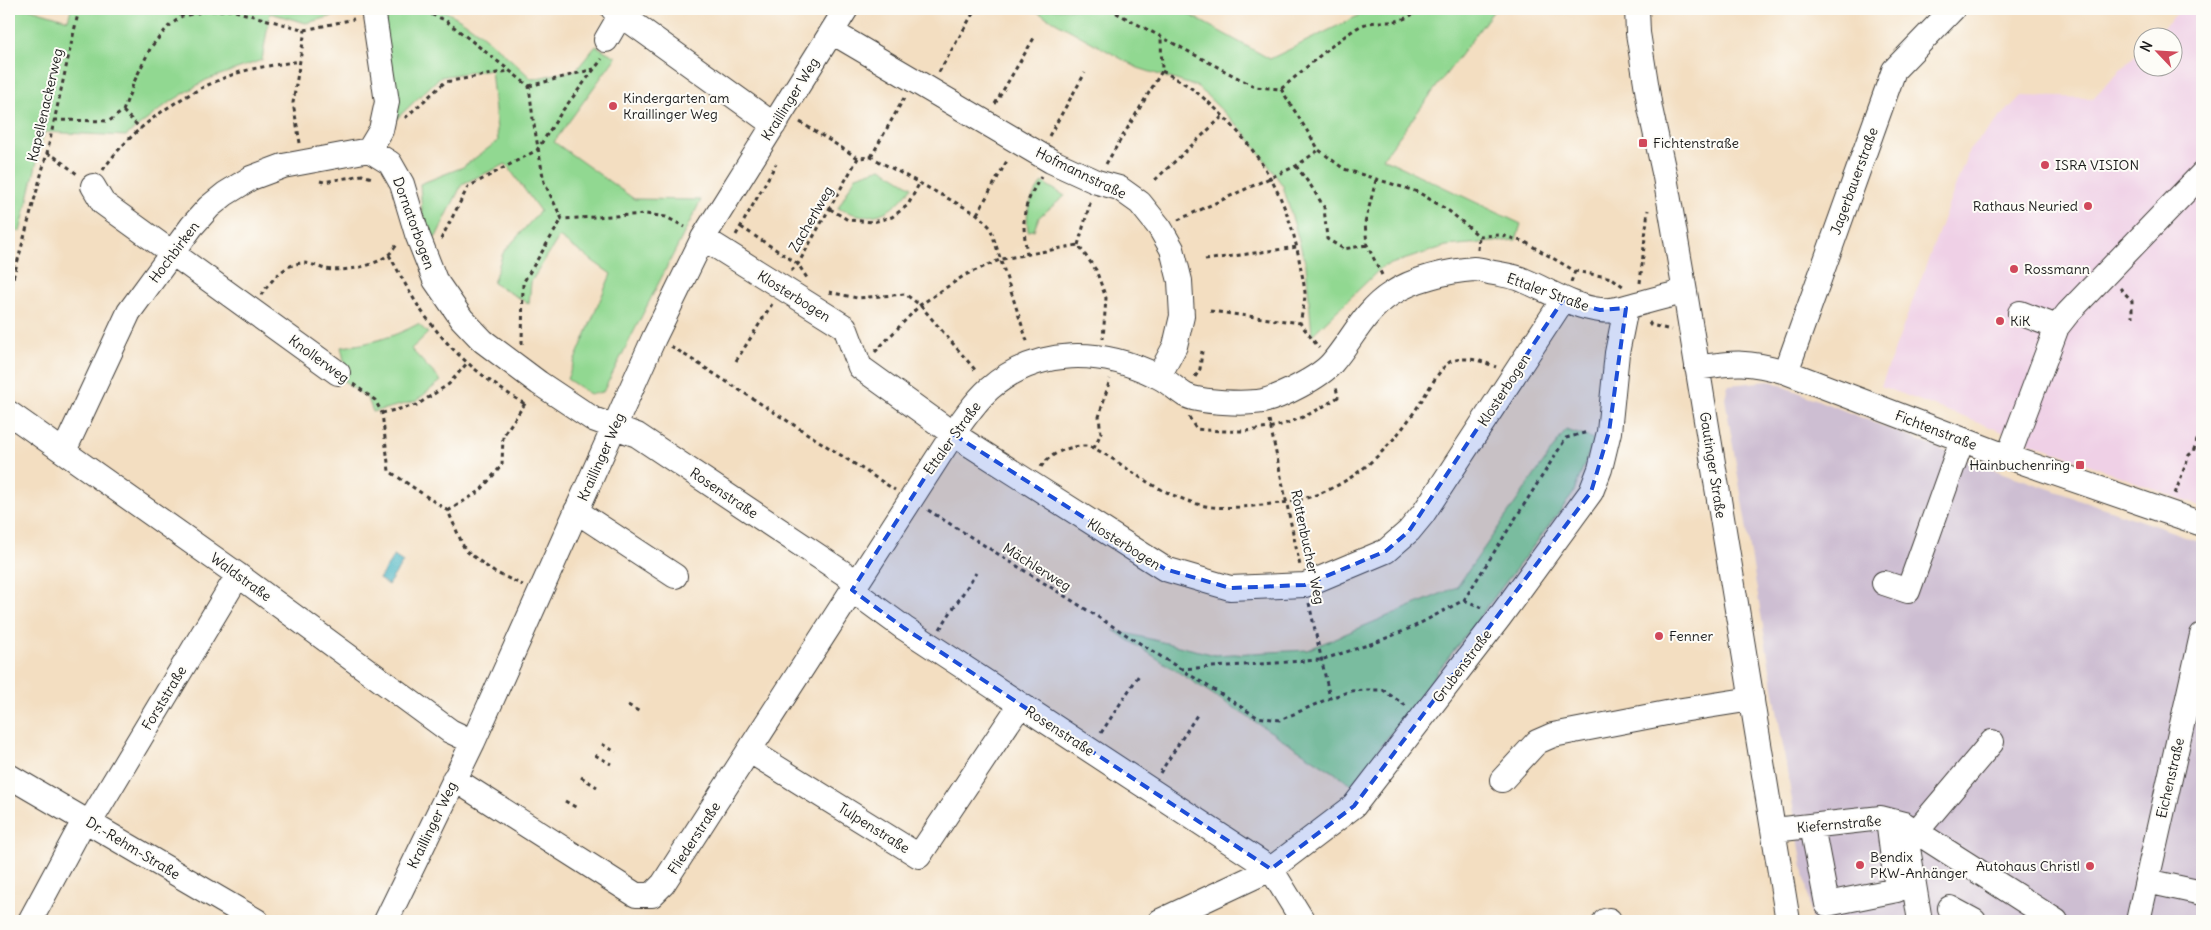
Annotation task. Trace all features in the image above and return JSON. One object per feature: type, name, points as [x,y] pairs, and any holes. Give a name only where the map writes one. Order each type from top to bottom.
[{"type":"street","name":"Kraillinger Weg","points":[[386,921],[473,742],[654,338],[703,238],[846,9]]},
{"type":"street","name":"Gautinger Straße","points":[[1637,9],[1638,33],[1650,108],[1665,176],[1685,292],[1788,921]]},
{"type":"street","name":"Jagerbauerstraße","points":[[1786,372],[1894,70],[1953,9]]},
{"type":"street","points":[[605,48],[619,10],[774,125]]},
{"type":"street","points":[[373,12],[387,102],[374,140]]},
{"type":"street","name":"Hofmannstraße","points":[[832,32],[1051,161],[1097,182],[1119,188],[1140,203],[1160,228],[1172,249],[1180,281],[1182,316],[1175,346],[1159,376]]},
{"type":"street","name":"Hochbirken","points":[[64,451],[129,312],[192,226],[225,194],[251,178],[284,166],[304,162],[374,140]]},
{"type":"street","name":"Dornatorbogen","points":[[374,140],[402,184],[422,249],[434,280],[462,319],[483,341],[539,383],[593,419],[614,427]]},
{"type":"street","points":[[2008,457],[2057,327],[2068,313],[2202,174]]},
{"type":"street","name":"Knollerweg","points":[[93,186],[104,203],[338,373]]},
{"type":"street","name":"Klosterbogen","points":[[703,238],[845,327],[860,367],[952,434],[1165,569],[1230,588],[1305,585],[1386,550],[1409,531],[1423,514],[1563,300]]},
{"type":"street","name":"Ettaler Straße","points":[[854,586],[909,499],[971,408],[990,388],[1011,374],[1034,363],[1053,358],[1079,355],[1109,358],[1159,376],[1186,396],[1211,401],[1264,400],[1304,384],[1331,364],[1359,323],[1391,294],[1431,276],[1476,269],[1522,279],[1563,300],[1600,310],[1685,292]]},
{"type":"street","name":"Grubenstraße","points":[[1160,921],[1271,869],[1354,806],[1422,718],[1591,492],[1600,469],[1609,432],[1617,353],[1632,302]]},
{"type":"street","points":[[2020,313],[2057,327]]},
{"type":"street","name":"Fichtenstraße","points":[[1697,368],[1733,362],[1757,364],[1786,372],[2008,457],[2202,524]]},
{"type":"street","name":"Waldstraße","points":[[9,413],[238,575],[450,731],[473,742]]},
{"type":"street","name":"Rosenstraße","points":[[614,427],[637,435],[854,586],[930,645],[1271,869]]},
{"type":"street","points":[[1884,583],[1908,591],[1962,440]]},
{"type":"street","points":[[576,511],[676,576]]},
{"type":"street","name":"Forststraße","points":[[30,921],[88,821],[238,575]]},
{"type":"street","name":"Fliederstraße","points":[[454,779],[636,895],[652,895],[664,884],[854,586]]},
{"type":"street","name":"Eichenstraße","points":[[2138,921],[2202,635]]},
{"type":"street","points":[[1502,780],[1537,742],[1553,735],[1752,698]]},
{"type":"street","name":"Tulpenstraße","points":[[750,751],[919,856],[1020,705]]},
{"type":"street","points":[[1812,826],[1827,904],[1897,890],[1903,825],[1992,742]]},
{"type":"street","name":"Dr.-Rehm-Straße","points":[[9,776],[257,921]]},
{"type":"street","name":"Kiefernstraße","points":[[1774,830],[1881,818],[1903,825]]},
{"type":"street","points":[[1903,825],[1920,921]]},
{"type":"street","points":[[1903,825],[2056,921]]},
{"type":"street","points":[[1271,869],[1303,921]]},
{"type":"street","points":[[2147,881],[2202,893]]},
{"type":"street","points":[[1950,908],[1974,921]]},
{"type":"path","name":"Kapellenackerweg","points":[[9,293],[47,153],[79,9]]},
{"type":"path","points":[[54,120],[109,121],[123,111],[134,82],[151,47],[168,27],[182,16],[208,11],[231,10],[305,30],[373,12],[418,9],[445,20],[530,86],[537,150],[544,182],[562,218]]},
{"type":"path","points":[[1108,9],[1255,87],[1280,88],[1359,27],[1377,23],[1396,23],[1411,16],[1419,9]]},
{"type":"path","points":[[937,76],[975,10]]},
{"type":"path","points":[[305,30],[293,103],[306,176],[324,182],[362,175],[379,180]]},
{"type":"path","points":[[993,108],[1034,38]]},
{"type":"path","points":[[1078,245],[1097,182],[1114,150],[1162,71],[1161,38]]},
{"type":"path","points":[[422,249],[438,244],[468,187],[537,150],[563,110],[595,69],[605,48]]},
{"type":"path","points":[[47,153],[93,186],[106,165],[141,129],[198,90],[230,76],[261,67],[300,61]]},
{"type":"path","points":[[530,86],[595,69]]},
{"type":"path","points":[[374,140],[393,130],[445,82],[509,71]]},
{"type":"path","points":[[1162,71],[1194,90],[1223,116],[1250,144],[1270,178],[1286,209],[1297,247],[1305,293],[1300,323]]},
{"type":"path","points":[[1047,139],[1085,74]]},
{"type":"path","points":[[1280,88],[1319,150],[1344,169],[1418,192],[1449,211],[1479,236],[1501,235],[1525,242],[1576,271],[1612,278],[1632,302],[1639,288],[1648,209]]},
{"type":"path","points":[[871,156],[906,93]]},
{"type":"path","points":[[123,111],[141,129]]},
{"type":"path","points":[[1155,180],[1223,116]]},
{"type":"path","points":[[799,122],[858,158],[871,156],[919,184],[978,214],[990,227],[1002,259],[1034,363]]},
{"type":"path","points":[[1160,228],[1296,166],[1319,150]]},
{"type":"path","points":[[978,214],[1011,154]]},
{"type":"path","name":"Zacherlweg","points":[[736,361],[779,287],[798,264],[858,158]]},
{"type":"path","points":[[1296,166],[1312,186],[1324,207],[1327,239],[1344,249],[1367,245]]},
{"type":"path","points":[[1027,255],[1023,223],[1028,198],[1043,173]]},
{"type":"path","points":[[1376,180],[1365,224],[1367,245],[1391,294]]},
{"type":"path","points":[[830,209],[848,220],[873,222],[892,217],[908,204],[919,184]]},
{"type":"path","points":[[562,218],[646,214],[666,216],[703,238]]},
{"type":"path","points":[[512,362],[522,350],[523,283],[562,218]]},
{"type":"path","points":[[740,227],[798,264],[809,281]]},
{"type":"path","points":[[251,310],[269,284],[286,268],[303,263],[327,269],[354,269],[376,262],[389,255],[402,238]]},
{"type":"path","points":[[860,367],[920,305],[965,275],[1002,259],[1078,245]]},
{"type":"path","points":[[1078,245],[1096,270],[1106,298],[1109,358],[1100,417],[1101,433],[1094,448]]},
{"type":"path","points":[[1205,260],[1297,247]]},
{"type":"path","points":[[2105,274],[2132,301],[2132,317]]},
{"type":"path","points":[[824,291],[857,298],[905,294],[920,305],[990,388]]},
{"type":"path","points":[[1202,351],[1200,369],[1186,396],[1185,412],[1196,429],[1231,433],[1272,428],[1316,412],[1338,397],[1331,364],[1300,323],[1210,311]]},
{"type":"path","name":"Mächlerweg","points":[[654,338],[672,346],[909,499],[1257,717],[1280,720],[1351,691],[1383,690],[1422,718]]},
{"type":"path","points":[[483,341],[449,384],[417,405],[382,413],[389,471],[448,511],[465,550],[494,572],[539,592]]},
{"type":"path","points":[[1031,485],[1044,463],[1062,450],[1088,446],[1148,483],[1202,506],[1243,507],[1316,496],[1339,486],[1369,466],[1390,444],[1436,378],[1450,362],[1472,359],[1495,367],[1512,378]]},
{"type":"path","name":"Knollerweg","points":[[338,373],[375,400],[382,413]]},
{"type":"path","points":[[448,511],[480,491],[502,465],[503,436],[539,383]]},
{"type":"path","name":"Rottenbucher Weg","points":[[1264,400],[1272,428],[1286,502],[1330,698]]},
{"type":"path","points":[[2174,495],[2188,454],[2193,452],[2202,426]]},
{"type":"path","points":[[1178,669],[1321,660],[1377,642],[1464,600],[1566,438],[1596,430],[1609,432]]},
{"type":"path","points":[[930,645],[976,573]]},
{"type":"path","points":[[1090,751],[1139,675]]},
{"type":"path","points":[[628,705],[640,712]]},
{"type":"path","points":[[1171,756],[1198,715]]},
{"type":"path","points":[[602,744],[616,752]]},
{"type":"path","points":[[595,755],[611,764]]},
{"type":"path","points":[[581,777],[597,787]]},
{"type":"path","points":[[565,801],[577,808]]},
{"type":"highlighted area","points":[[1563,300],[1600,310],[1626,308],[1609,432],[1591,492],[1354,806],[1271,869],[904,628],[852,590],[909,499],[953,434],[1165,569],[1230,588],[1305,585],[1386,551],[1409,531]]},
{"type":"shaded area","points":[[2182,9],[2202,9],[2202,507],[1881,386],[1969,150],[2021,96],[2093,98],[2134,56],[2134,78],[2184,78],[2184,28],[2162,28]]},
{"type":"shaded area","points":[[1770,381],[1975,463],[2202,542],[2202,921],[1812,921],[1725,398],[1728,385]]},
{"type":"green space","points":[[423,8],[447,12],[486,38],[532,79],[576,70],[596,46],[616,57],[554,142],[634,199],[701,200],[603,392],[590,394],[567,379],[611,274],[559,237],[531,282],[529,304],[493,283],[503,253],[540,211],[506,164],[462,184],[436,237],[430,238],[422,212],[420,184],[463,167],[498,141],[491,69],[440,77],[393,122],[382,9]]},
{"type":"green space","points":[[9,9],[31,9],[68,20],[71,9],[357,10],[306,23],[270,13],[262,60],[206,80],[167,104],[126,136],[44,132],[20,232],[9,226]]},
{"type":"green space","points":[[1032,9],[1179,9],[1270,59],[1372,9],[1495,9],[1383,158],[1521,224],[1516,240],[1446,246],[1382,267],[1312,335],[1306,265],[1283,186],[1246,134],[1198,87],[1138,68]]},
{"type":"green space","points":[[881,168],[912,187],[904,197],[888,210],[871,216],[850,213],[838,208],[856,176]]},
{"type":"green space","points":[[1042,182],[1065,196],[1039,217],[1034,230],[1028,231],[1027,217],[1029,205]]},
{"type":"green space","points":[[418,324],[428,333],[411,349],[441,381],[416,401],[373,412],[368,399],[340,378],[346,369],[341,347],[381,339],[400,333]]},
{"type":"green space","points":[[1566,430],[1594,439],[1573,494],[1352,784],[1113,630],[1215,655],[1307,650],[1457,587]]},
{"type":"water","points":[[394,556],[403,562],[388,585],[379,579]]},
{"type":"place","name":"Kindergarten am Kraillinger Weg","points":[[613,106]]},
{"type":"place","name":"Fichtenstraße","points":[[1643,143]]},
{"type":"place","name":"ISRA VISION","points":[[2045,165]]},
{"type":"place","name":"Rathaus Neuried","points":[[2088,206]]},
{"type":"place","name":"Rossmann","points":[[2014,269]]},
{"type":"place","name":"KiK","points":[[2000,321]]},
{"type":"place","name":"Hainbuchenring","points":[[2080,465]]},
{"type":"place","name":"Fenner","points":[[1659,636]]},
{"type":"place","name":"Bendix PKW-Anhänger","points":[[1860,865]]},
{"type":"place","name":"Autohaus Christl","points":[[2090,866]]}]
